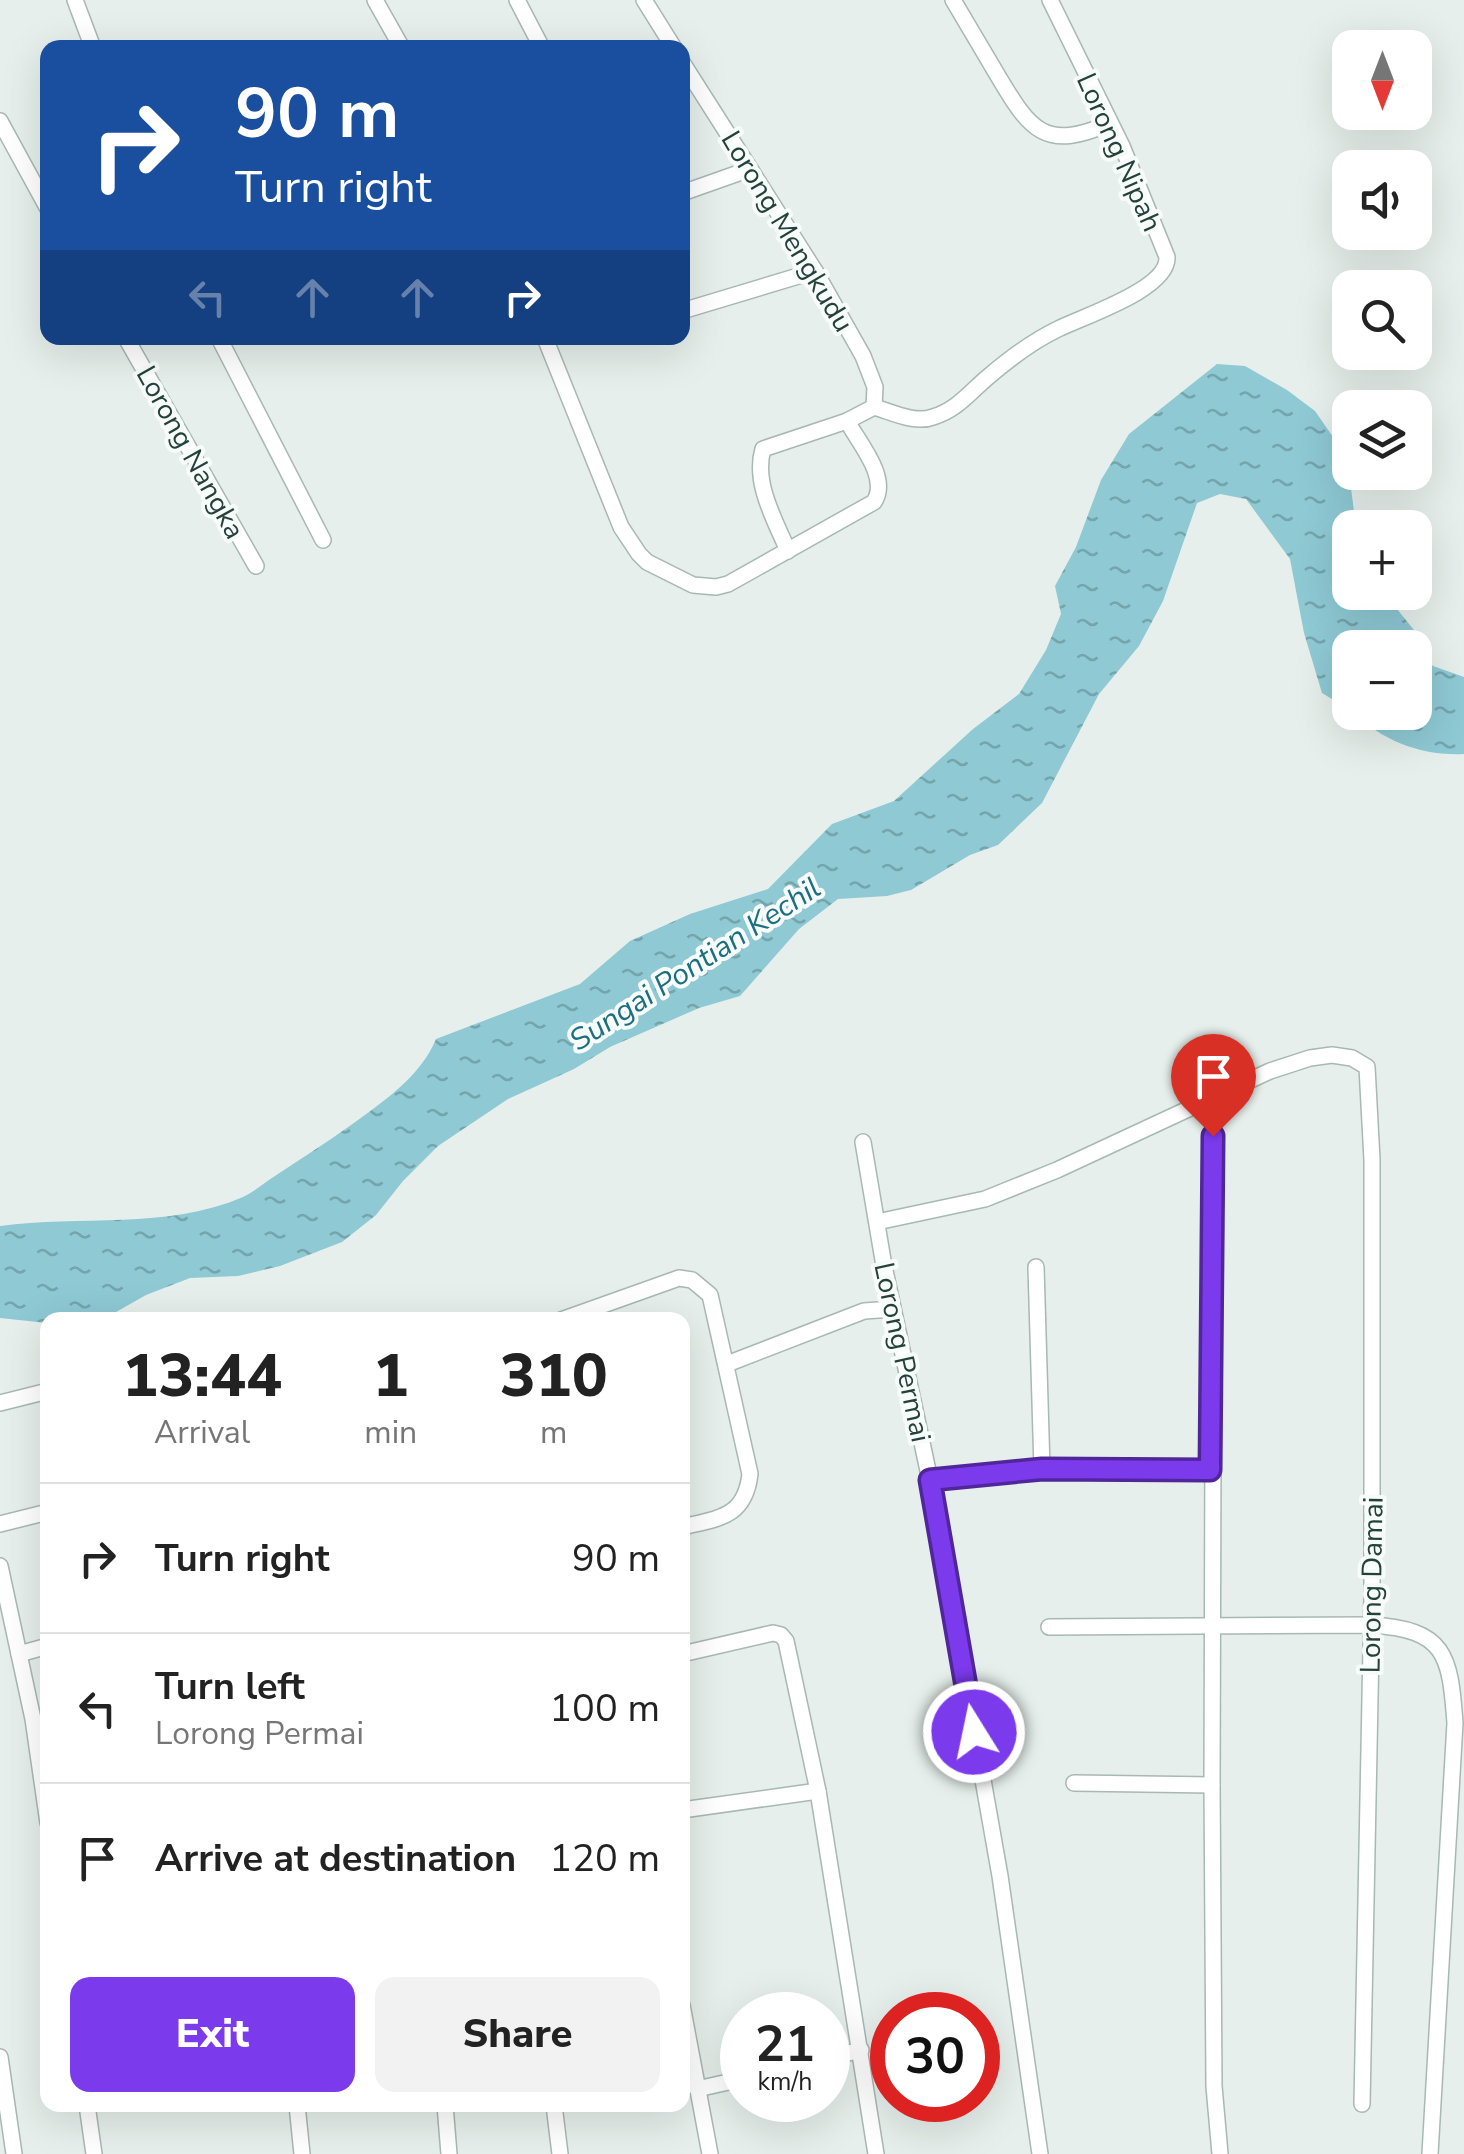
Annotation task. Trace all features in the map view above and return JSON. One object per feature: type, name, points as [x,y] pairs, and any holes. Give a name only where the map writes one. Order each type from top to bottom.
[{"type":"street","points":[[75,0],[90,40]]},
{"type":"street","points":[[375,0],[398,40]]},
{"type":"street","points":[[518,0],[538,40]]},
{"type":"street","points":[[644,0],[669,40]]},
{"type":"street","points":[[953,0],[1024,120],[1039,130],[1082,136],[1110,124]]},
{"type":"street","name":"Lorong Nipah","points":[[874,408],[918,420],[943,414],[1024,349],[1055,330],[1126,298],[1160,277],[1167,267],[1167,256],[1110,124],[1050,0]]},
{"type":"street","name":"Lorong Mengkudu","points":[[690,75],[815,271],[871,372],[876,387],[874,408]]},
{"type":"street","points":[[0,121],[40,194]]},
{"type":"street","points":[[690,190],[750,169]]},
{"type":"street","points":[[690,310],[815,271]]},
{"type":"street","name":"Lorong Nangka","points":[[130,345],[256,566]]},
{"type":"street","points":[[223,345],[323,540]]},
{"type":"street","points":[[549,345],[621,527],[639,554],[693,585],[716,588],[874,502],[880,485],[878,476],[847,421]]},
{"type":"street","points":[[788,551],[764,494],[760,463],[764,448],[874,408]]},
{"type":"street","name":"Lorong Damai","points":[[1214,1098],[1270,1071],[1310,1058],[1352,1058],[1367,1067],[1372,1160],[1370,1625],[1362,2104]]},
{"type":"street","points":[[876,1222],[986,1199],[1214,1098],[1210,1470],[1214,2086],[1220,2154]]},
{"type":"street","name":"Lorong Permai","points":[[863,1142],[893,1309],[930,1480],[1000,1876],[1040,2154]]},
{"type":"street","points":[[1036,1267],[1042,1469]]},
{"type":"street","points":[[584,1312],[679,1278],[692,1280],[710,1295],[750,1474],[744,1504],[690,1525]]},
{"type":"street","points":[[727,1364],[864,1311],[893,1309]]},
{"type":"street","points":[[0,1403],[40,1393]]},
{"type":"street","points":[[930,1480],[1042,1469],[1210,1470]]},
{"type":"street","points":[[0,1524],[40,1514]]},
{"type":"street","points":[[0,1566],[40,1765]]},
{"type":"street","points":[[1049,1627],[1398,1626],[1440,1647],[1452,1677],[1455,1723],[1430,2154]]},
{"type":"street","points":[[690,1652],[773,1633],[786,1641],[818,1791],[876,2154]]},
{"type":"street","points":[[19,1654],[40,1648]]},
{"type":"street","points":[[1074,1783],[1212,1785]]},
{"type":"street","points":[[690,1809],[818,1791]]},
{"type":"street","points":[[690,2050],[710,2154]]},
{"type":"street","points":[[850,2053],[862,2050]]},
{"type":"street","points":[[0,2057],[14,2154]]},
{"type":"street","points":[[697,2090],[720,2084]]},
{"type":"street","points":[[89,2112],[94,2154]]},
{"type":"street","points":[[298,2112],[302,2154]]},
{"type":"street","points":[[445,2112],[448,2154]]},
{"type":"street","points":[[555,2112],[560,2154]]},
{"type":"water","name":"Sungai Pontian Kechil","points":[[1217,364],[1245,366],[1315,411],[1332,435],[1332,490],[1351,490],[1354,510],[1332,510],[1332,610],[1398,610],[1414,630],[1332,630],[1332,699],[1322,693],[1304,633],[1290,559],[1246,499],[1220,494],[1197,503],[1163,601],[1139,646],[1099,694],[1042,803],[998,845],[970,855],[911,890],[887,896],[838,899],[799,929],[740,996],[699,1008],[610,1047],[574,1069],[508,1099],[438,1146],[376,1215],[342,1242],[280,1266],[238,1276],[190,1278],[116,1312],[40,1312],[40,1322],[0,1318],[0,1226],[153,1218],[214,1207],[243,1197],[388,1097],[421,1065],[436,1039],[580,984],[630,941],[690,914],[768,889],[832,824],[894,801],[973,729],[1019,694],[1046,650],[1061,614],[1055,586],[1076,547],[1101,480],[1129,434]]},
{"type":"water","points":[[1432,665],[1464,677],[1464,754],[1418,749],[1374,730],[1432,730]]},
{"type":"route","points":[[974,1732],[930,1480],[1042,1469],[1210,1470],[1213,1136]]}]
